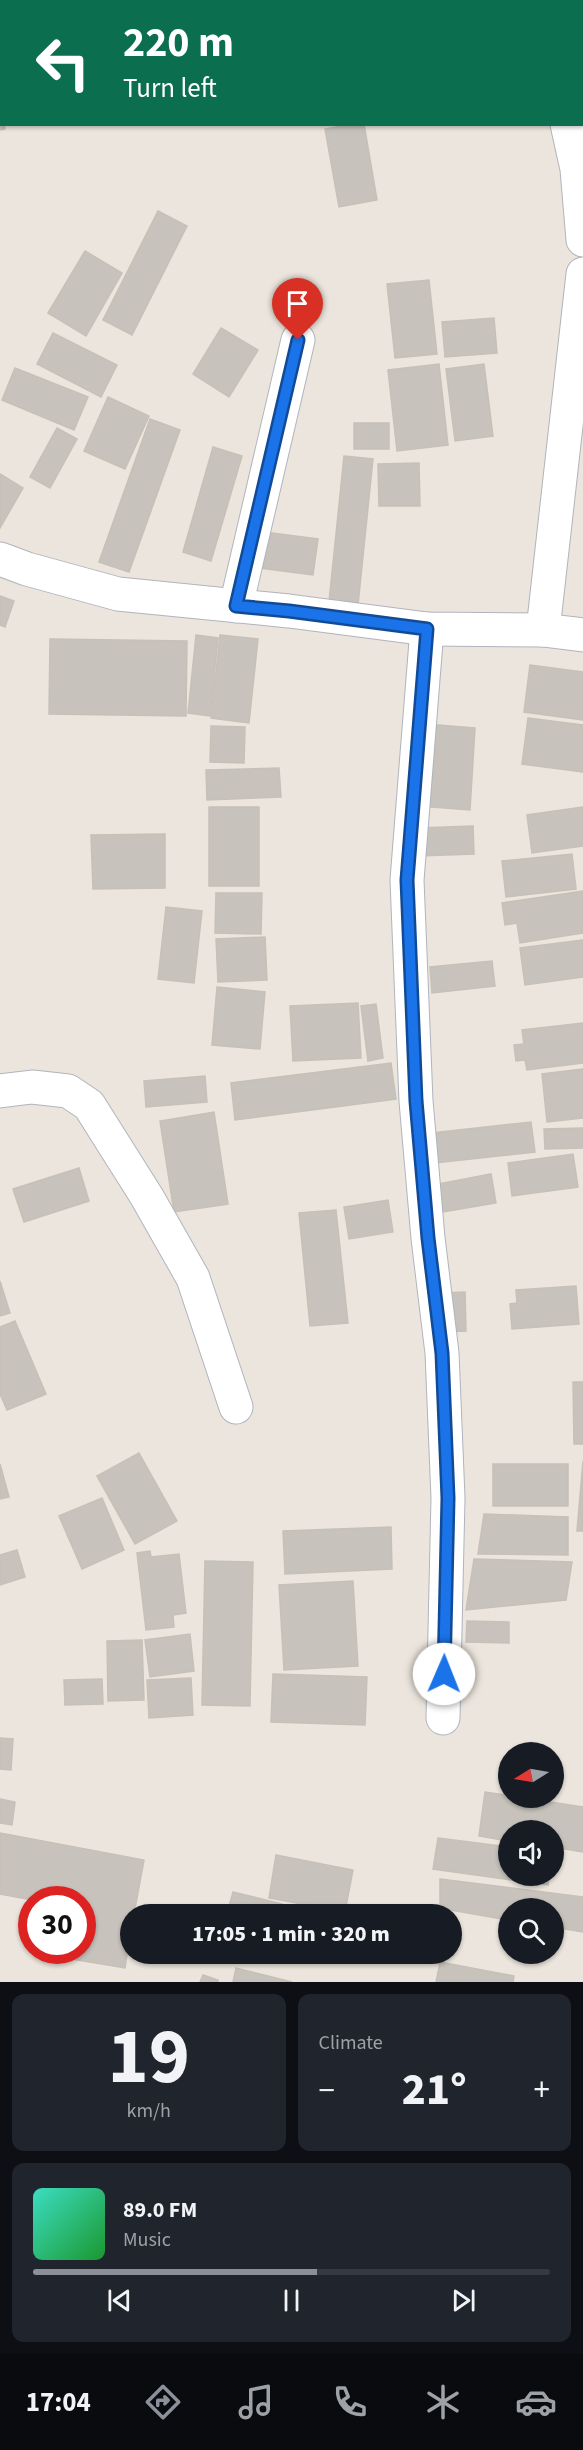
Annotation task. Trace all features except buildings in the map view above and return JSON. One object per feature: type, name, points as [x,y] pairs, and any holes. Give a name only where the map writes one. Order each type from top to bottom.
[{"type":"street","points":[[567,126],[577,169],[583,240]]},
{"type":"street","points":[[543,630],[583,274]]},
{"type":"street","points":[[236,606],[298,340]]},
{"type":"street","points":[[0,560],[27,570],[118,594],[289,611],[427,629],[543,630],[583,635]]},
{"type":"street","points":[[427,629],[407,880],[416,1101],[428,1238],[442,1353],[448,1498],[443,1718]]},
{"type":"street","points":[[0,1091],[32,1087],[68,1091],[89,1105],[147,1197],[193,1278],[236,1407]]},
{"type":"route","points":[[298,340],[236,606],[427,629],[407,880],[416,1101],[428,1238],[442,1353],[448,1498],[444,1674]]}]
